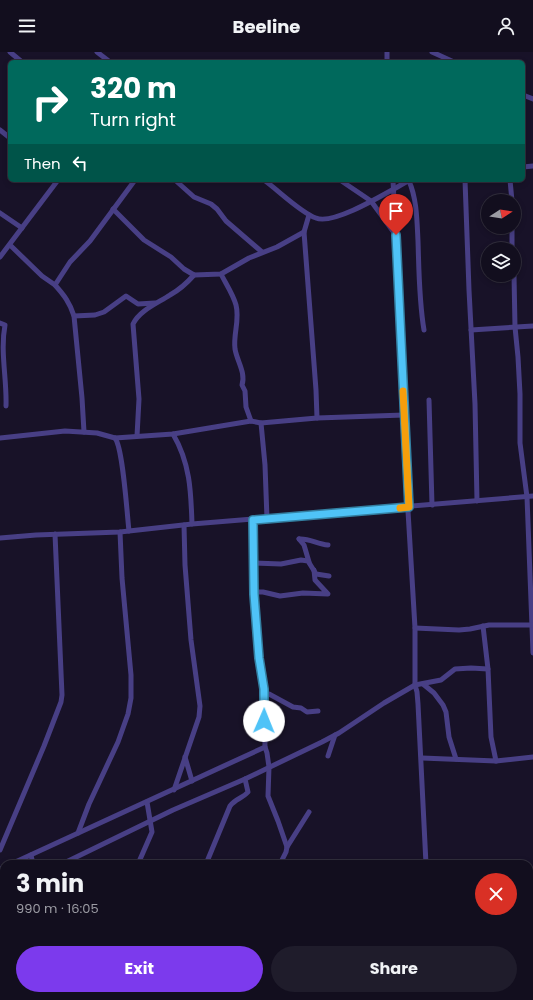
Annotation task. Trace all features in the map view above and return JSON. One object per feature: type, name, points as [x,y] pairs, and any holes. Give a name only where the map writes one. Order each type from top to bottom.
[{"type":"street","points":[[10,52],[20,60]]},
{"type":"street","points":[[97,52],[107,60]]},
{"type":"street","points":[[432,52],[450,60]]},
{"type":"street","points":[[0,130],[8,136]]},
{"type":"street","points":[[0,257],[56,182]]},
{"type":"street","points":[[55,285],[76,255],[90,241],[133,182]]},
{"type":"street","points":[[177,182],[194,197],[211,204],[226,221],[262,252]]},
{"type":"street","points":[[267,182],[309,215],[323,220],[339,216],[406,182]]},
{"type":"street","points":[[343,182],[371,201],[396,235]]},
{"type":"street","points":[[393,182],[408,511],[415,628],[415,685],[417,692],[422,758],[426,860]]},
{"type":"street","points":[[411,182],[414,194],[417,226],[421,314],[424,330]]},
{"type":"street","points":[[465,182],[475,404],[477,501]]},
{"type":"street","points":[[510,182],[511,194]]},
{"type":"street","points":[[113,209],[144,240],[171,257],[194,276]]},
{"type":"street","points":[[0,213],[22,228]]},
{"type":"street","points":[[309,215],[304,232],[317,418]]},
{"type":"street","points":[[138,436],[138,399],[133,324],[156,303],[181,288],[194,276],[222,274],[241,262],[277,247],[304,232]]},
{"type":"street","points":[[10,245],[42,276],[55,285],[68,300],[74,316],[84,432]]},
{"type":"street","points":[[222,274],[232,294],[237,312],[237,324],[234,340],[240,364],[243,381],[242,385],[245,391],[246,407],[251,421]]},
{"type":"street","points":[[514,282],[515,327],[520,386],[520,443],[527,497],[533,653]]},
{"type":"street","points":[[74,316],[96,315],[104,312],[126,296],[138,304],[156,303]]},
{"type":"street","points":[[0,323],[5,325],[3,350],[7,387],[6,406]]},
{"type":"street","points":[[471,330],[533,326]]},
{"type":"street","points":[[429,400],[432,505]]},
{"type":"street","points":[[0,438],[65,431],[97,433],[118,439],[173,434],[251,421],[261,423],[317,418],[404,415]]},
{"type":"street","points":[[261,423],[265,465],[267,519]]},
{"type":"street","points":[[173,434],[180,445],[188,470],[192,524]]},
{"type":"street","points":[[118,439],[129,531]]},
{"type":"street","points":[[0,538],[55,534],[120,532],[192,524],[533,496]]},
{"type":"street","points":[[253,520],[254,592],[259,658],[264,694],[265,747],[269,767],[268,796],[287,847]]},
{"type":"street","points":[[174,790],[199,717],[200,706],[191,640],[185,565],[184,525]]},
{"type":"street","points":[[78,833],[82,819],[118,742],[128,714],[131,698],[131,675],[122,578],[120,532]]},
{"type":"street","points":[[0,850],[61,702],[62,696],[55,534]]},
{"type":"street","points":[[328,545],[306,538],[299,539],[304,545],[309,562],[316,574],[329,576]]},
{"type":"street","points":[[254,563],[281,564],[301,560],[309,562]]},
{"type":"street","points":[[254,592],[263,592],[280,596],[303,593],[328,594],[314,580],[314,570]]},
{"type":"street","points":[[415,628],[470,630],[490,625],[532,625]]},
{"type":"street","points":[[484,634],[490,625]]},
{"type":"street","points":[[483,626],[488,669],[491,737],[496,761]]},
{"type":"street","points":[[70,860],[173,810],[246,779],[335,735],[384,702],[415,685],[441,680],[455,669],[488,669]]},
{"type":"street","points":[[423,684],[437,696],[446,712],[449,737],[456,759]]},
{"type":"street","points":[[264,694],[269,694],[293,707],[302,708],[308,712],[318,711]]},
{"type":"street","points":[[328,756],[335,735]]},
{"type":"street","points":[[20,860],[265,747]]},
{"type":"street","points":[[185,755],[192,781]]},
{"type":"street","points":[[422,758],[496,761],[533,758]]},
{"type":"street","points":[[208,860],[230,806],[234,801],[244,796],[248,792],[246,779]]},
{"type":"street","points":[[140,860],[152,832],[147,802]]},
{"type":"street","points":[[282,860],[287,847],[309,812]]},
{"type":"street","points":[[31,855],[32,860]]},
{"type":"slow traffic","points":[[400,508],[409,507],[403,391]]},
{"type":"route","points":[[264,721],[264,689],[259,658],[254,594],[253,520],[409,507],[396,235]]}]
